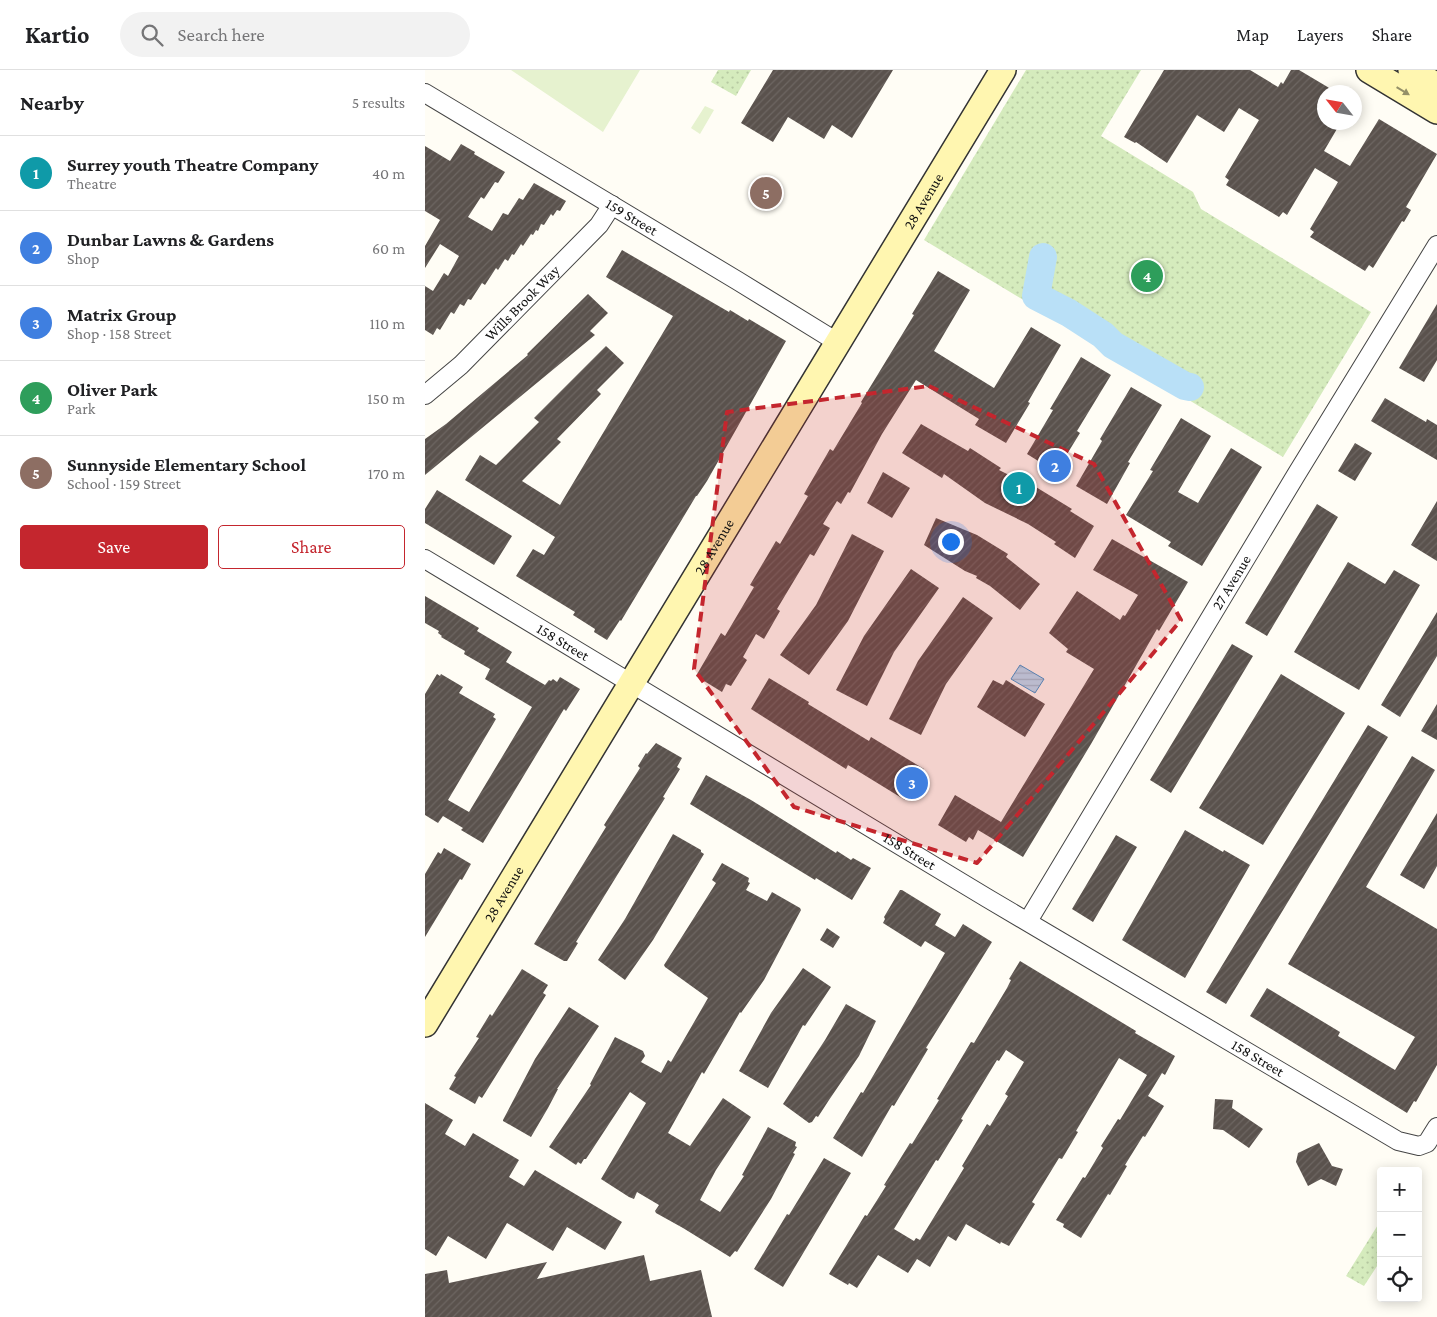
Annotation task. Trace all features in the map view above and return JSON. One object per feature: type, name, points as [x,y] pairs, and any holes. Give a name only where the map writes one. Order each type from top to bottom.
[{"type":"street","name":"28 Avenue","points":[[425,1024],[1003,70]]},
{"type":"street","points":[[1369,70],[1437,111]]},
{"type":"street","points":[[1411,70],[1437,86]]},
{"type":"street","name":"159 Street","points":[[425,93],[837,342]]},
{"type":"street","name":"Wills Brook Way","points":[[425,395],[461,365],[599,225],[612,205]]},
{"type":"street","name":"27 Avenue","points":[[1028,921],[1296,475],[1437,245]]},
{"type":"street","name":"158 Street","points":[[425,559],[1398,1141],[1419,1146],[1427,1143],[1437,1127]]},
{"type":"highlighted area","points":[[929,386],[1094,464],[1181,620],[977,863],[794,807],[694,669],[727,412]]},
{"type":"green space","points":[[511,70],[640,70],[603,132]]},
{"type":"green space","points":[[718,70],[751,70],[736,96],[711,82]]},
{"type":"green space","points":[[1026,70],[1141,70],[1101,136],[1193,192],[1201,209],[1371,312],[1283,457],[924,240]]},
{"type":"green space","points":[[705,106],[714,110],[700,134],[691,128]]},
{"type":"green space","points":[[1377,1226],[1377,1266],[1364,1286],[1346,1276]]},
{"type":"water","points":[[1020,665],[1044,679],[1035,693],[1011,679]]},
{"type":"building","points":[[773,70],[893,70],[852,138],[832,125],[824,139],[788,117],[773,142],[741,123]]},
{"type":"building","points":[[1164,70],[1250,70],[1278,87],[1281,82],[1283,84],[1291,70],[1299,70],[1324,85],[1317,85],[1317,130],[1336,130],[1324,151],[1350,166],[1379,119],[1437,154],[1406,207],[1411,210],[1404,222],[1402,221],[1373,268],[1369,265],[1365,271],[1310,237],[1314,232],[1310,229],[1338,182],[1315,168],[1287,215],[1283,212],[1279,217],[1226,185],[1229,180],[1225,177],[1259,120],[1239,108],[1224,132],[1197,115],[1167,163],[1136,142],[1124,137]]},
{"type":"building","points":[[461,144],[505,172],[498,183],[495,182],[484,199],[481,197],[468,217],[492,231],[503,213],[508,215],[519,198],[523,200],[534,183],[566,201],[560,211],[557,210],[553,216],[551,214],[544,225],[541,224],[538,231],[536,230],[533,235],[531,234],[523,246],[521,244],[508,261],[505,259],[498,270],[496,268],[485,285],[482,283],[471,300],[468,299],[464,306],[460,304],[454,314],[451,312],[440,330],[437,328],[433,335],[425,330],[425,286],[433,291],[444,273],[448,276],[459,256],[440,244],[425,268],[425,246],[440,220],[425,211],[425,146],[450,161]]},
{"type":"building","points":[[622,250],[729,312],[730,310],[748,321],[749,319],[786,341],[707,481],[696,496],[621,621],[607,640],[594,632],[595,629],[573,615],[575,612],[516,576],[533,549],[544,555],[555,537],[465,480],[480,455],[496,465],[539,422],[534,418],[606,346],[624,363],[597,390],[601,394],[557,439],[561,442],[522,481],[560,505],[673,316],[606,277]]},
{"type":"building","points":[[938,271],[970,290],[934,351],[994,388],[1031,327],[1061,345],[1006,443],[975,425],[979,419],[916,380],[882,434],[850,493],[848,492],[841,504],[837,501],[823,524],[830,528],[814,556],[810,554],[777,609],[780,611],[764,639],[756,634],[743,657],[747,660],[731,686],[726,684],[722,692],[696,676],[721,633],[725,636],[754,587],[750,585],[776,541],[780,544],[808,496],[804,494],[830,449],[833,451]]},
{"type":"building","points":[[588,294],[608,313],[590,331],[595,335],[425,475],[425,439],[446,424],[528,355]]},
{"type":"building","points":[[1437,304],[1437,360],[1424,382],[1399,368]]},
{"type":"building","points":[[1081,357],[1111,375],[1077,431],[1080,433],[1056,472],[1027,454],[1053,410],[1050,409]]},
{"type":"building","points":[[1131,387],[1162,405],[1128,462],[1130,463],[1107,504],[1076,486],[1102,441],[1100,439]]},
{"type":"building","points":[[1385,398],[1426,422],[1427,419],[1437,425],[1437,460],[1371,421]]},
{"type":"building","points":[[1181,418],[1211,436],[1178,492],[1198,503],[1231,448],[1262,467],[1202,566],[1168,546],[1171,542],[1126,515],[1153,471],[1150,470]]},
{"type":"building","points":[[921,424],[968,451],[970,448],[1001,468],[999,470],[1025,483],[1026,481],[1072,509],[1070,511],[1094,526],[1075,558],[1054,544],[1056,542],[1028,524],[985,503],[944,474],[942,478],[902,453]]},
{"type":"building","points":[[1355,443],[1372,453],[1355,481],[1338,471]]},
{"type":"building","points":[[883,472],[910,488],[892,518],[867,503]]},
{"type":"building","points":[[437,490],[512,536],[494,565],[425,523],[425,509]]},
{"type":"building","points":[[1437,501],[1437,561],[1411,545]]},
{"type":"building","points":[[1317,504],[1338,517],[1267,636],[1245,623]]},
{"type":"building","points":[[936,518],[977,535],[1008,554],[1006,557],[1040,584],[1020,610],[990,586],[976,578],[977,576],[965,571],[924,545]]},
{"type":"building","points":[[852,534],[884,551],[848,621],[809,675],[780,655],[816,605]]},
{"type":"building","points":[[1112,539],[1188,582],[1159,631],[1157,629],[1023,857],[978,830],[973,840],[969,837],[966,842],[938,825],[955,795],[1001,822],[1094,669],[1066,652],[1068,649],[1049,633],[1077,591],[1120,620],[1123,615],[1125,616],[1138,595],[1093,570]]},
{"type":"building","points":[[1348,562],[1385,584],[1394,570],[1420,585],[1359,690],[1294,652]]},
{"type":"building","points":[[911,569],[939,588],[894,652],[867,706],[836,690],[864,636]]},
{"type":"building","points":[[425,596],[479,628],[477,631],[512,652],[506,662],[545,685],[549,680],[553,679],[557,682],[560,677],[580,689],[566,711],[564,709],[483,843],[461,830],[463,828],[443,816],[438,823],[425,815],[425,694],[437,674],[440,676],[441,674],[463,687],[459,693],[495,714],[493,717],[496,719],[448,800],[469,812],[532,707],[485,679],[490,669],[464,654],[465,651],[441,637],[438,633],[439,631],[425,623]]},
{"type":"building","points":[[963,597],[993,618],[946,684],[921,735],[889,719],[918,661]]},
{"type":"building","points":[[1437,612],[1437,656],[1400,717],[1381,705]]},
{"type":"building","points":[[1232,644],[1253,656],[1171,793],[1150,780]]},
{"type":"building","points":[[1281,674],[1345,713],[1263,845],[1199,808]]},
{"type":"building","points":[[769,678],[869,741],[871,737],[924,769],[905,800],[848,765],[846,769],[751,709]]},
{"type":"building","points":[[993,680],[1003,685],[1006,680],[1045,704],[1025,737],[977,707]]},
{"type":"building","points":[[1437,704],[1437,740],[1421,731]]},
{"type":"building","points":[[1368,725],[1388,737],[1226,1004],[1206,992]]},
{"type":"building","points":[[656,743],[682,758],[677,767],[680,769],[663,797],[665,798],[576,942],[578,943],[575,948],[567,961],[564,961],[534,944],[606,827],[604,825],[640,768],[638,766],[646,753]]},
{"type":"building","points":[[1412,756],[1435,770],[1366,887],[1437,929],[1437,1065],[1416,1102],[1414,1101],[1407,1113],[1250,1016],[1267,988],[1340,1032],[1338,1036],[1395,1070],[1415,1037],[1288,964]]},
{"type":"building","points":[[706,775],[751,800],[836,853],[837,851],[851,860],[853,858],[871,868],[852,900],[816,878],[815,880],[690,804]]},
{"type":"building","points":[[1437,813],[1437,866],[1424,889],[1400,875]]},
{"type":"building","points":[[1185,830],[1250,865],[1185,978],[1122,940]]},
{"type":"building","points":[[673,834],[701,850],[704,854],[653,940],[625,980],[598,960],[625,919]]},
{"type":"building","points":[[1116,835],[1137,847],[1093,922],[1072,909]]},
{"type":"building","points":[[444,848],[471,864],[425,937],[425,874],[438,852],[441,854]]},
{"type":"building","points":[[722,863],[749,878],[748,882],[750,883],[746,890],[767,901],[772,892],[801,910],[764,980],[740,1012],[704,1074],[702,1072],[668,1133],[690,1146],[723,1098],[751,1117],[716,1170],[700,1200],[720,1212],[744,1176],[742,1175],[768,1127],[796,1142],[795,1146],[797,1147],[793,1153],[795,1154],[771,1199],[737,1252],[735,1251],[730,1257],[656,1213],[655,1211],[659,1205],[637,1192],[634,1199],[629,1197],[601,1179],[646,1103],[630,1092],[581,1164],[578,1162],[576,1165],[549,1147],[591,1085],[615,1037],[643,1051],[645,1056],[641,1062],[661,1073],[668,1060],[671,1062],[708,998],[664,965],[716,883],[712,880]]},
{"type":"building","points":[[900,890],[941,914],[935,925],[955,937],[963,924],[992,942],[926,1048],[928,1049],[894,1106],[892,1105],[862,1157],[833,1138],[861,1092],[863,1093],[945,953],[925,941],[921,947],[883,923],[884,917]]},
{"type":"building","points":[[827,928],[840,937],[833,948],[820,940]]},
{"type":"building","points":[[1020,961],[1175,1056],[1165,1075],[1162,1073],[1148,1096],[1164,1106],[1145,1137],[1143,1136],[1125,1165],[1127,1166],[1110,1195],[1108,1194],[1081,1238],[1063,1227],[1064,1224],[1056,1220],[1083,1177],[1085,1178],[1103,1148],[1101,1146],[1118,1119],[1120,1120],[1147,1075],[1119,1058],[1076,1131],[1078,1132],[1062,1159],[1059,1158],[1032,1202],[1035,1204],[1009,1246],[1001,1242],[1000,1244],[966,1224],[956,1241],[948,1236],[930,1267],[917,1259],[908,1273],[878,1255],[857,1288],[849,1283],[848,1285],[829,1274],[865,1215],[867,1216],[886,1186],[884,1185],[910,1143],[912,1144],[939,1100],[937,1099],[971,1042],[974,1043],[1007,988],[1011,980],[1009,979]],"holes":[[[1006,1050],[1024,1062],[1005,1094],[1008,1096],[990,1126],[987,1124],[962,1166],[964,1168],[920,1240],[916,1238],[914,1241],[894,1229],[963,1120],[961,1119],[997,1060],[999,1061]]]},
{"type":"building","points":[[803,968],[831,987],[805,1026],[803,1025],[768,1088],[739,1071],[771,1013]]},
{"type":"building","points":[[522,969],[548,985],[543,993],[546,995],[482,1098],[479,1096],[475,1104],[449,1089],[456,1077],[454,1076],[479,1038],[476,1037]]},
{"type":"building","points":[[846,1004],[876,1021],[859,1056],[818,1117],[816,1116],[809,1123],[783,1104]]},
{"type":"building","points":[[569,1007],[599,1026],[557,1089],[531,1137],[503,1120],[535,1059]]},
{"type":"building","points":[[1215,1099],[1233,1100],[1232,1108],[1263,1129],[1249,1148],[1223,1130],[1213,1129]]},
{"type":"building","points":[[425,1103],[453,1120],[445,1134],[465,1146],[473,1133],[519,1160],[509,1177],[524,1186],[535,1170],[622,1222],[605,1250],[567,1227],[553,1251],[507,1223],[486,1259],[448,1236],[436,1256],[425,1249]]},
{"type":"building","points":[[1319,1143],[1332,1166],[1343,1169],[1336,1186],[1321,1179],[1308,1186],[1296,1162],[1298,1153]]},
{"type":"building","points":[[824,1158],[851,1173],[783,1287],[754,1269]]},
{"type":"building","points":[[644,1255],[650,1281],[701,1270],[712,1317],[425,1317],[425,1274],[447,1270],[449,1283],[547,1262],[537,1279]]},
{"type":"waterway","points":[[1043,257],[1036,296],[1069,313],[1103,335],[1113,345],[1185,386],[1190,387]]},
{"type":"place","name":"Sunnyside Elementary School","points":[[766,193]]},
{"type":"place","name":"Oliver Park","points":[[1147,276]]},
{"type":"place","name":"Dunbar Lawns & Gardens","points":[[1055,466]]},
{"type":"place","name":"Surrey youth Theatre Company","points":[[1019,488]]},
{"type":"place","name":"Matrix Group","points":[[912,783]]}]
